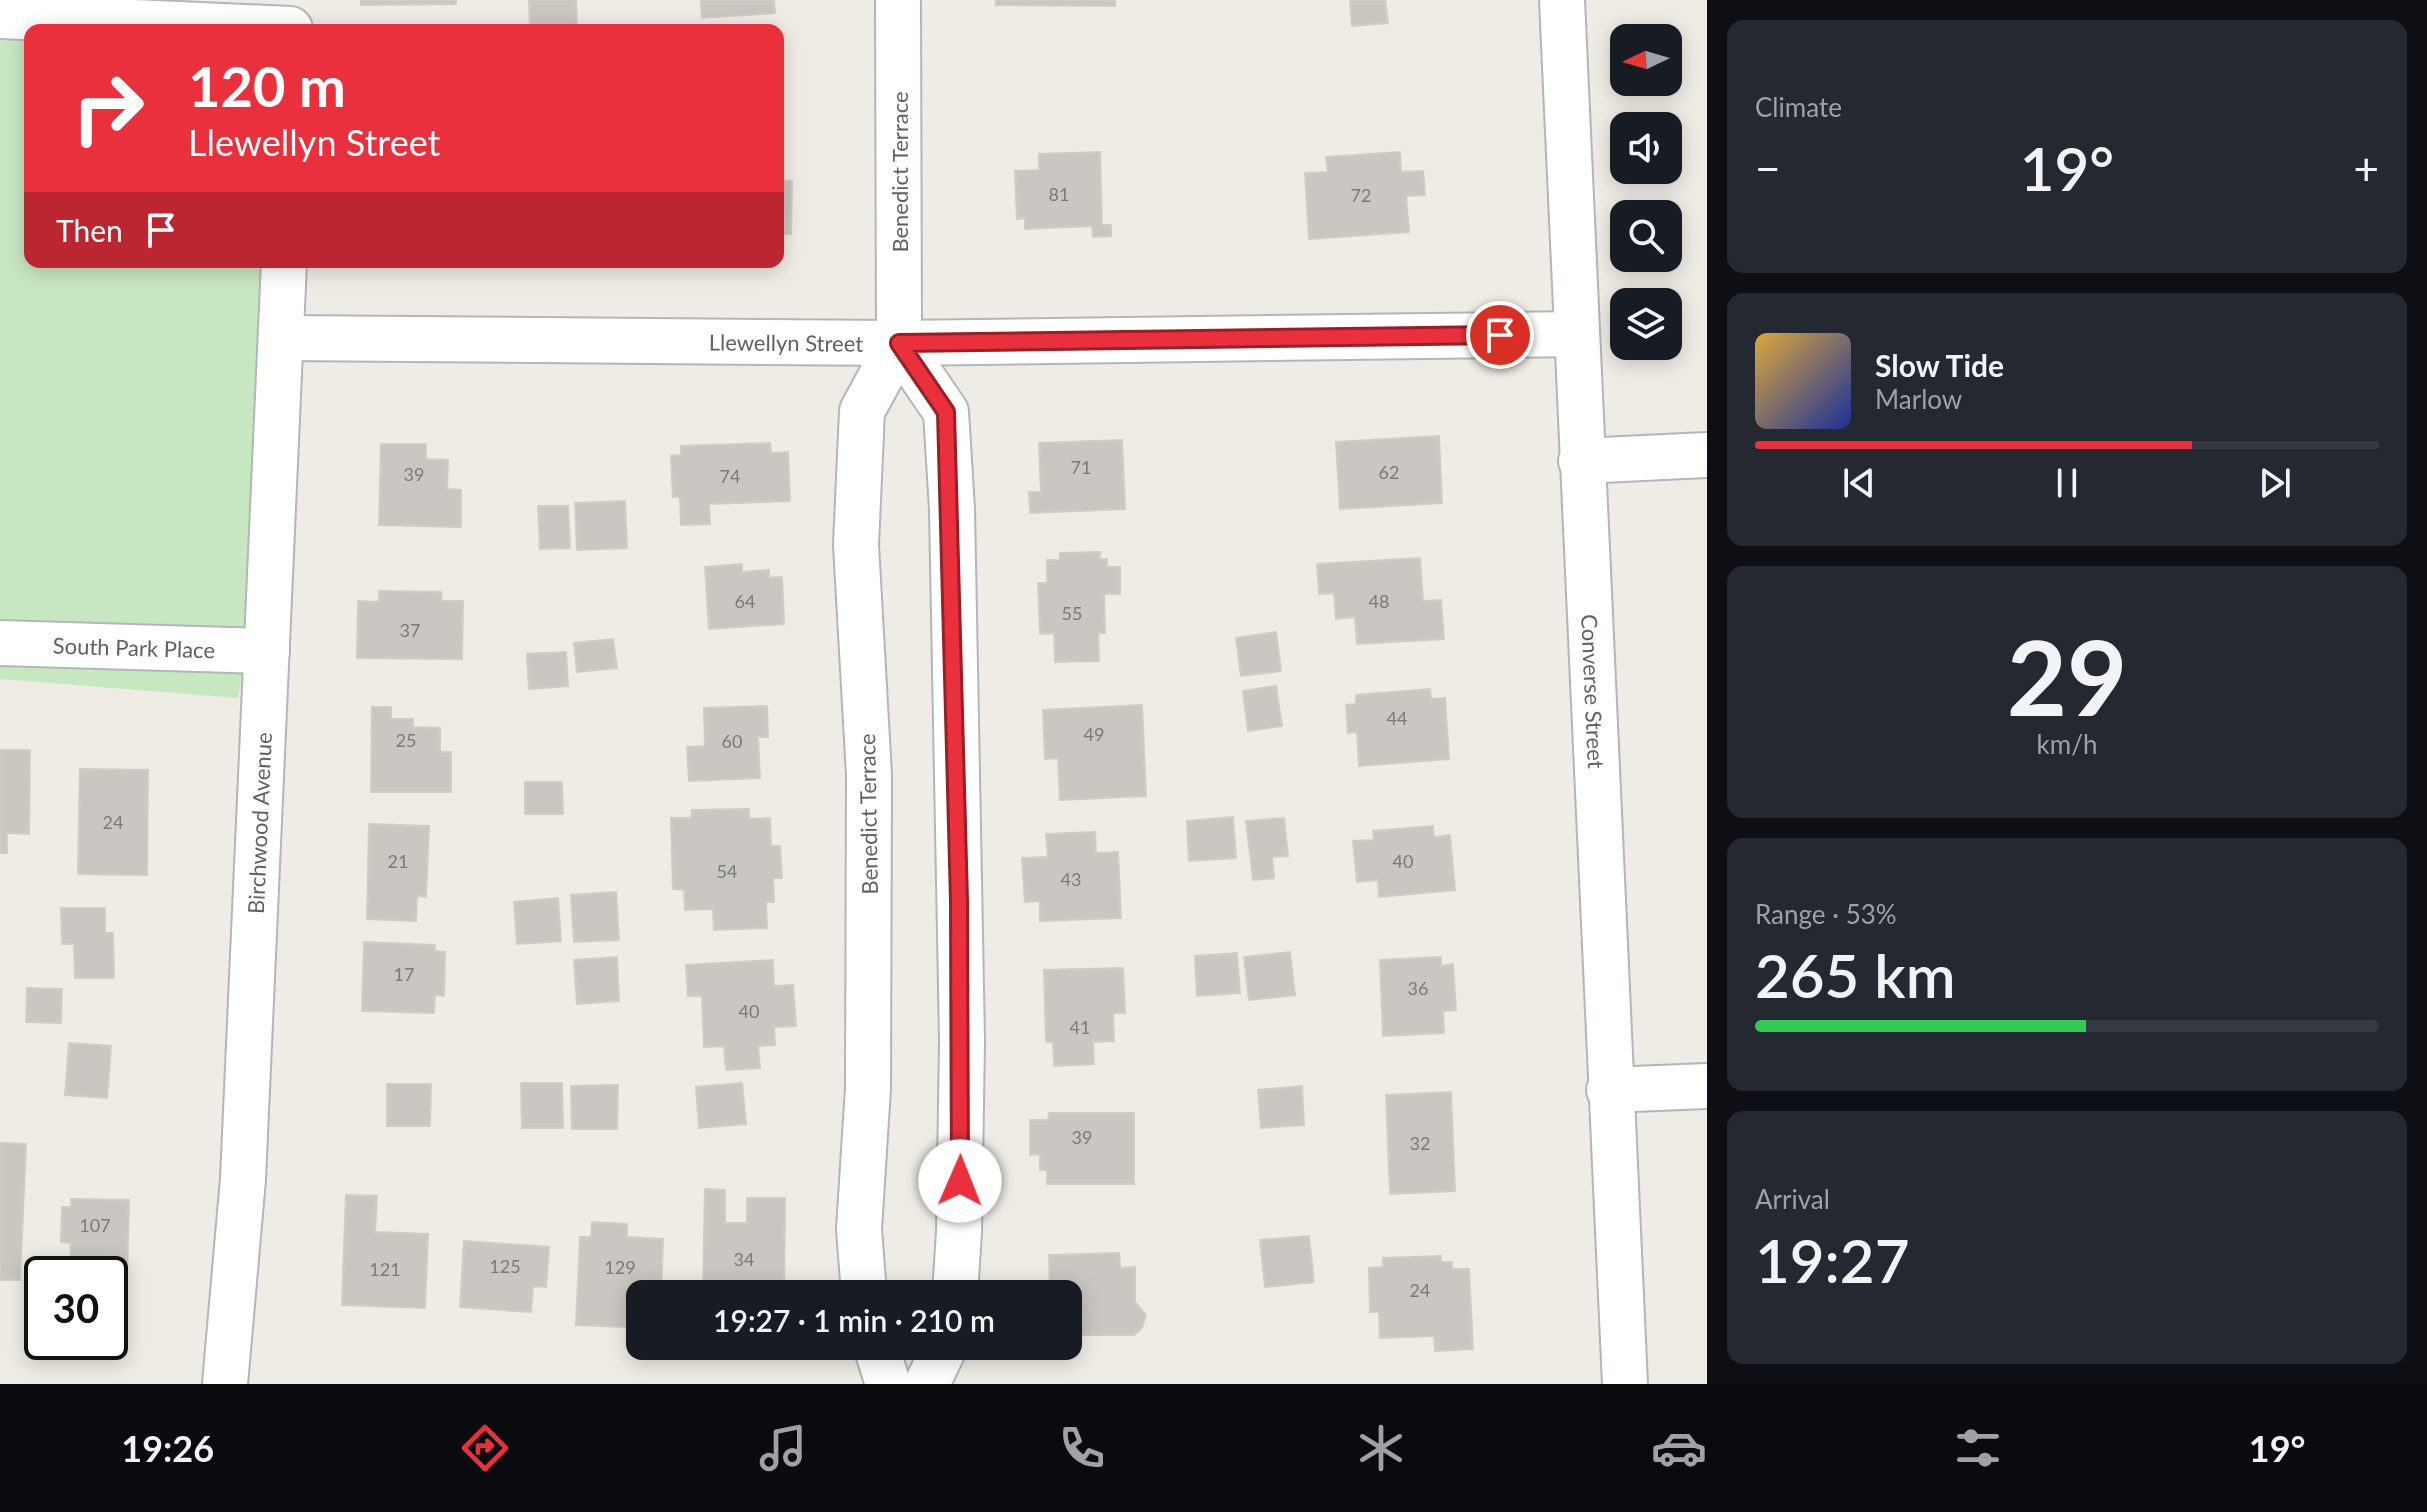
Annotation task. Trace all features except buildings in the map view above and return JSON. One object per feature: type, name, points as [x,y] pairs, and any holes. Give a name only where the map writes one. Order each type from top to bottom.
[{"type":"street","points":[[290,0],[290,24]]},
{"type":"street","name":"Benedict Terrace","points":[[863,1280],[859,1229],[868,1088],[869,790],[856,545],[862,411],[899,343],[898,0]]},
{"type":"street","name":"Converse Street","points":[[1562,0],[1609,1090],[1625,1384]]},
{"type":"street","points":[[0,16],[166,24]]},
{"type":"street","name":"Birchwood Avenue","points":[[225,1384],[243,1179],[284,268]]},
{"type":"street","name":"Llewellyn Street","points":[[282,338],[899,343],[1577,334]]},
{"type":"street","points":[[899,343],[946,412],[952,523],[962,1041],[956,1280]]},
{"type":"street","points":[[1581,461],[1707,455]]},
{"type":"street","name":"South Park Place","points":[[0,643],[267,651]]},
{"type":"street","points":[[1609,1090],[1707,1086]]},
{"type":"street","points":[[880,1360],[888,1384]]},
{"type":"street","points":[[927,1384],[938,1360]]},
{"type":"green space","points":[[0,27],[24,29],[24,268],[268,268],[285,440],[238,698],[0,679]]},
{"type":"route","points":[[960,1181],[962,1041],[952,509],[946,412],[899,343],[1500,335]]}]
